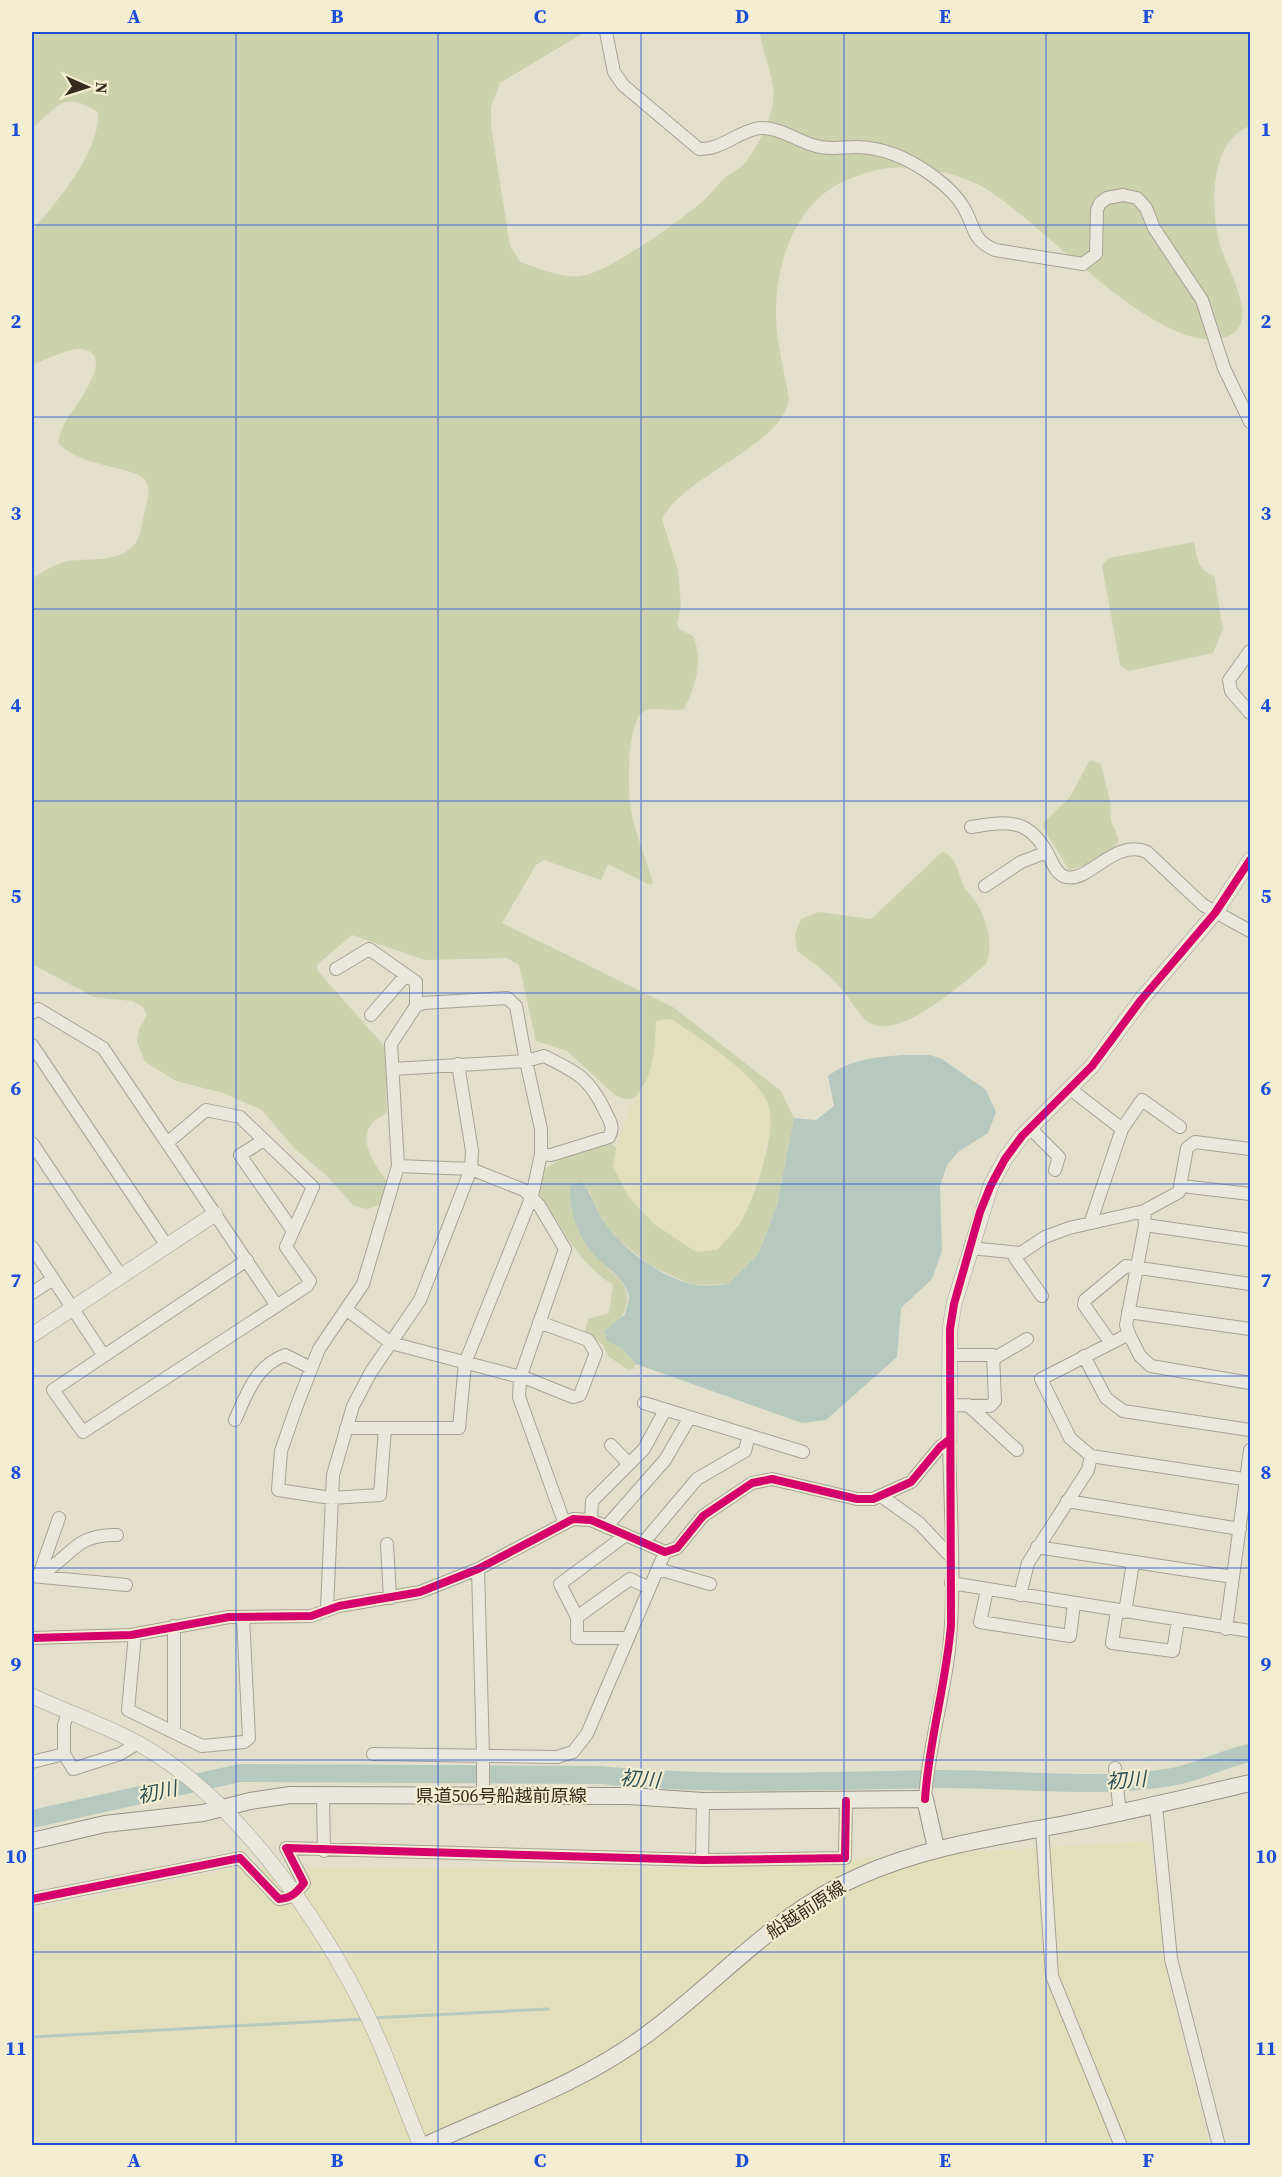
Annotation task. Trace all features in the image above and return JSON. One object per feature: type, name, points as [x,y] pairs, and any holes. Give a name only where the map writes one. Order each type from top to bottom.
[{"type":"main road","name":"船越前原線","points":[[422,2145],[569,2083],[607,2062],[690,2002],[761,1939],[816,1901],[859,1876],[936,1848],[1156,1806],[1244,1784]]},
{"type":"main road","name":"県道506号船越前原線","points":[[32,1841],[105,1824],[203,1813],[216,1804],[290,1795],[480,1792],[628,1796],[703,1801],[925,1799]]},
{"type":"main road","points":[[925,1799],[936,1848]]},
{"type":"street","points":[[606,32],[614,72],[623,85],[699,149],[715,147],[754,129],[766,128],[827,149],[859,147],[892,154],[911,161],[958,198],[975,237],[995,250],[1083,264],[1096,254],[1097,210],[1100,203],[1107,198],[1123,195],[1137,198],[1202,300],[1224,369],[1251,422]]},
{"type":"street","points":[[1251,651],[1228,680],[1231,691],[1251,713]]},
{"type":"street","points":[[971,827],[1000,822],[1034,832],[1055,868],[1065,877],[1076,877],[1113,855],[1138,848],[1147,852],[1215,914],[1251,931]]},
{"type":"street","points":[[985,886],[1021,862],[1047,852]]},
{"type":"street","points":[[925,1799],[927,1763],[949,1650],[951,1557],[949,1405],[954,1304],[991,1185],[1005,1159],[1030,1128],[1092,1066],[1141,1000],[1215,914],[1251,860]]},
{"type":"street","points":[[336,969],[369,949],[416,982],[416,1006]]},
{"type":"street","points":[[371,1015],[406,975]]},
{"type":"street","points":[[346,1428],[385,1428],[459,1428],[465,1363],[532,1196],[542,1154],[541,1129],[516,1006],[507,998],[423,1003],[416,1006],[392,1040],[398,1166],[367,1275],[347,1310],[319,1349],[311,1368],[281,1451],[278,1490],[331,1498],[381,1495],[385,1428]]},
{"type":"street","points":[[32,1013],[38,1009],[103,1048],[277,1306]]},
{"type":"street","points":[[32,1045],[167,1246]]},
{"type":"street","points":[[393,1069],[526,1061],[544,1056],[587,1080],[596,1091],[612,1126],[609,1137],[551,1155],[542,1154]]},
{"type":"street","points":[[327,1609],[333,1475],[346,1428],[360,1391],[420,1300],[471,1168],[472,1151],[458,1064]]},
{"type":"street","points":[[1069,1088],[1122,1129]]},
{"type":"street","points":[[1091,1221],[1122,1129],[1142,1100],[1180,1127]]},
{"type":"street","points":[[167,1143],[206,1110],[240,1117],[313,1187],[286,1247],[310,1281],[307,1286],[277,1306],[83,1432],[53,1390],[246,1260]]},
{"type":"street","points":[[1030,1128],[1059,1157],[1055,1170]]},
{"type":"street","points":[[264,1140],[240,1155],[293,1232]]},
{"type":"street","points":[[970,1248],[1021,1253],[1045,1238],[1091,1221],[1144,1211],[1175,1196],[1182,1186],[1187,1148],[1195,1142],[1251,1149]]},
{"type":"street","points":[[32,1143],[121,1276]]},
{"type":"street","points":[[398,1166],[471,1168],[513,1185],[532,1196],[565,1254],[520,1378],[520,1403],[564,1522]]},
{"type":"street","points":[[1182,1186],[1251,1194]]},
{"type":"street","points":[[1144,1211],[1145,1226],[1126,1325],[1140,1356],[1151,1366],[1251,1383]]},
{"type":"street","points":[[32,1335],[215,1214]]},
{"type":"street","points":[[1145,1226],[1251,1240]]},
{"type":"street","points":[[32,1247],[104,1356]]},
{"type":"street","points":[[1015,1253],[1015,1258],[1042,1296]]},
{"type":"street","points":[[1110,1342],[1084,1305],[1086,1300],[1126,1266],[1251,1284]]},
{"type":"street","points":[[32,1293],[53,1279]]},
{"type":"street","points":[[347,1310],[391,1343],[520,1378],[573,1396],[580,1395],[596,1353],[593,1346],[588,1340],[539,1322]]},
{"type":"street","points":[[1128,1312],[1251,1329]]},
{"type":"street","points":[[1129,1334],[1041,1379],[1070,1438],[1091,1456],[1249,1480]]},
{"type":"street","points":[[995,1358],[1027,1338]]},
{"type":"street","points":[[235,1420],[251,1384],[269,1361],[285,1355],[311,1368]]},
{"type":"street","points":[[950,1355],[993,1355],[995,1358]]},
{"type":"street","points":[[1084,1356],[1106,1398],[1123,1411],[1251,1430]]},
{"type":"street","points":[[949,1405],[990,1406],[995,1401],[995,1358]]},
{"type":"street","points":[[645,1403],[803,1452]]},
{"type":"street","points":[[968,1405],[1017,1450]]},
{"type":"street","points":[[591,1520],[592,1501],[644,1449],[665,1410]]},
{"type":"street","points":[[606,1527],[665,1460],[690,1417]]},
{"type":"street","points":[[643,1543],[697,1479],[745,1451],[748,1435]]},
{"type":"street","points":[[32,1638],[135,1635],[174,1626],[243,1617],[311,1616],[327,1609],[420,1592],[478,1569],[573,1519],[591,1520],[665,1552],[677,1548],[688,1531],[715,1506],[761,1480],[780,1480],[857,1499],[882,1497],[910,1482],[940,1447],[949,1440]]},
{"type":"street","points":[[610,1445],[629,1464]]},
{"type":"street","points":[[1226,1629],[1249,1480],[1251,1450]]},
{"type":"street","points":[[1020,1595],[1028,1563],[1088,1470],[1091,1456]]},
{"type":"street","points":[[882,1497],[919,1524],[951,1557]]},
{"type":"street","points":[[1067,1501],[1240,1529]]},
{"type":"street","points":[[35,1575],[60,1518]]},
{"type":"street","points":[[35,1575],[52,1568],[81,1541],[91,1536],[117,1535]]},
{"type":"street","points":[[626,1535],[560,1584],[577,1617],[577,1638],[627,1638]]},
{"type":"street","points":[[387,1544],[390,1598]]},
{"type":"street","points":[[1037,1547],[1233,1577]]},
{"type":"street","points":[[373,1754],[483,1758],[557,1757],[573,1752],[587,1734],[665,1552]]},
{"type":"street","points":[[1133,1563],[1112,1643],[1173,1652],[1178,1621]]},
{"type":"street","points":[[478,1569],[483,1711],[480,1792]]},
{"type":"street","points":[[658,1569],[710,1584]]},
{"type":"street","points":[[35,1575],[54,1580],[126,1585]]},
{"type":"street","points":[[577,1617],[630,1579],[649,1588]]},
{"type":"street","points":[[951,1583],[1226,1629],[1251,1631]]},
{"type":"street","points":[[987,1590],[980,1622],[1070,1636],[1074,1604]]},
{"type":"street","points":[[135,1635],[128,1710],[202,1746],[244,1742],[249,1738],[243,1617]]},
{"type":"street","points":[[174,1626],[174,1732]]},
{"type":"street","points":[[32,1696],[140,1744],[179,1770],[237,1823],[295,1894],[368,2017],[422,2145]]},
{"type":"street","points":[[68,1712],[63,1725],[64,1754],[73,1769],[120,1754],[140,1744]]},
{"type":"street","points":[[32,1762],[64,1754]]},
{"type":"street","points":[[1115,1768],[1120,1813]]},
{"type":"street","points":[[323,1795],[324,1851]]},
{"type":"street","points":[[702,1860],[703,1801]]},
{"type":"street","points":[[32,1899],[240,1858],[279,1899],[295,1894],[304,1883],[286,1848],[324,1851],[702,1860],[845,1858],[846,1801]]},
{"type":"street","points":[[1156,1806],[1171,1959],[1219,2145]]},
{"type":"street","points":[[1042,1828],[1052,1976],[1121,2145]]},
{"type":"shaded area","points":[[671,1018],[703,1039],[754,1082],[769,1106],[770,1126],[764,1162],[743,1218],[717,1250],[696,1252],[655,1225],[629,1197],[613,1167],[616,1148],[634,1098],[641,1091],[652,1064],[656,1021]]},
{"type":"shaded area","points":[[904,1055],[930,1055],[942,1059],[986,1090],[996,1112],[988,1133],[958,1152],[947,1165],[940,1186],[942,1251],[932,1279],[901,1308],[897,1357],[826,1420],[802,1423],[636,1364],[622,1348],[608,1342],[604,1331],[625,1315],[629,1297],[623,1283],[596,1256],[582,1237],[573,1212],[570,1186],[581,1182],[612,1233],[654,1268],[690,1284],[704,1286],[728,1284],[759,1253],[777,1205],[794,1118],[816,1120],[834,1106],[828,1076],[837,1070],[855,1062]]},
{"type":"shaded area","points":[[1150,1841],[1170,1988],[1209,2145],[32,2145],[32,1912],[54,1905],[236,1868],[692,1869]]},
{"type":"green space","points":[[38,32],[585,32],[500,83],[491,107],[491,126],[510,246],[520,262],[574,277],[609,265],[662,232],[703,201],[748,159],[766,127],[774,94],[760,32],[1250,32],[1250,126],[1237,134],[1227,146],[1220,161],[1214,195],[1220,245],[1241,304],[1242,316],[1239,327],[1232,334],[1205,339],[1173,330],[1139,310],[1103,284],[1004,201],[966,179],[937,171],[906,168],[876,170],[836,185],[810,208],[791,239],[780,275],[776,312],[779,347],[789,398],[783,415],[770,431],[752,446],[690,488],[673,503],[662,519],[678,570],[681,606],[677,624],[679,629],[693,636],[698,664],[695,683],[684,709],[647,710],[640,715],[631,740],[629,788],[631,811],[653,883],[650,885],[608,864],[601,880],[544,860],[536,865],[502,923],[673,1007],[781,1091],[794,1118],[777,1205],[759,1253],[728,1284],[692,1285],[651,1266],[620,1241],[602,1220],[589,1190],[583,1240],[624,1285],[627,1294],[626,1306],[608,1342],[622,1348],[636,1364],[633,1369],[628,1370],[608,1356],[603,1345],[585,1332],[588,1319],[609,1313],[613,1285],[590,1267],[581,1256],[540,1195],[538,1185],[540,1172],[559,1160],[608,1141],[616,1148],[613,1167],[629,1197],[654,1224],[696,1252],[717,1250],[743,1218],[759,1179],[770,1132],[769,1107],[764,1096],[742,1071],[696,1035],[671,1019],[656,1021],[654,1052],[646,1081],[634,1098],[625,1099],[616,1096],[567,1051],[536,1041],[519,965],[507,958],[425,960],[352,935],[317,965],[317,970],[385,1047],[387,1111],[372,1123],[366,1138],[370,1154],[388,1183],[381,1204],[368,1209],[354,1206],[327,1176],[294,1148],[262,1110],[223,1093],[176,1081],[145,1062],[137,1042],[139,1029],[147,1015],[143,1007],[132,1001],[94,997],[32,964],[32,579],[64,562],[114,557],[131,548],[140,533],[148,492],[147,483],[142,477],[79,457],[67,451],[58,442],[63,426],[95,371],[96,360],[91,353],[75,349],[32,365],[32,231],[53,206],[85,159],[97,127],[98,112],[86,105],[69,102],[56,107],[32,128],[32,37]]},
{"type":"green space","points":[[1194,542],[1201,567],[1214,576],[1223,629],[1213,653],[1129,671],[1120,665],[1102,565],[1109,558]]},
{"type":"green space","points":[[1090,760],[1101,764],[1110,801],[1111,821],[1119,840],[1104,855],[1090,863],[1069,870],[1044,829],[1043,823],[1070,797]]},
{"type":"green space","points":[[942,852],[950,856],[965,889],[978,905],[984,919],[989,942],[986,964],[930,1008],[912,1018],[896,1024],[881,1026],[868,1022],[834,981],[797,951],[795,934],[801,919],[818,912],[871,919]]},
{"type":"waterway","name":"初川","points":[[32,1819],[240,1773],[600,1775],[726,1782],[965,1779],[1114,1783],[1172,1777],[1250,1753]]},
{"type":"waterway","points":[[373,2018],[548,2009]]},
{"type":"waterway","points":[[32,2037],[364,2019]]},
{"type":"cycle path","points":[[925,1799],[951,1625],[950,1329],[954,1304],[980,1212],[1005,1159],[1022,1136],[1092,1066],[1141,1000],[1215,913],[1250,860]]},
{"type":"cycle path","points":[[32,1638],[131,1635],[229,1617],[311,1616],[339,1606],[420,1592],[478,1569],[573,1519],[591,1520],[665,1552],[677,1548],[703,1516],[752,1483],[772,1479],[857,1499],[873,1499],[911,1482],[940,1447],[949,1440]]},
{"type":"cycle path","points":[[32,1899],[240,1858],[279,1899],[284,1898],[294,1894],[304,1883],[286,1848],[702,1860],[845,1858],[846,1801]]}]
